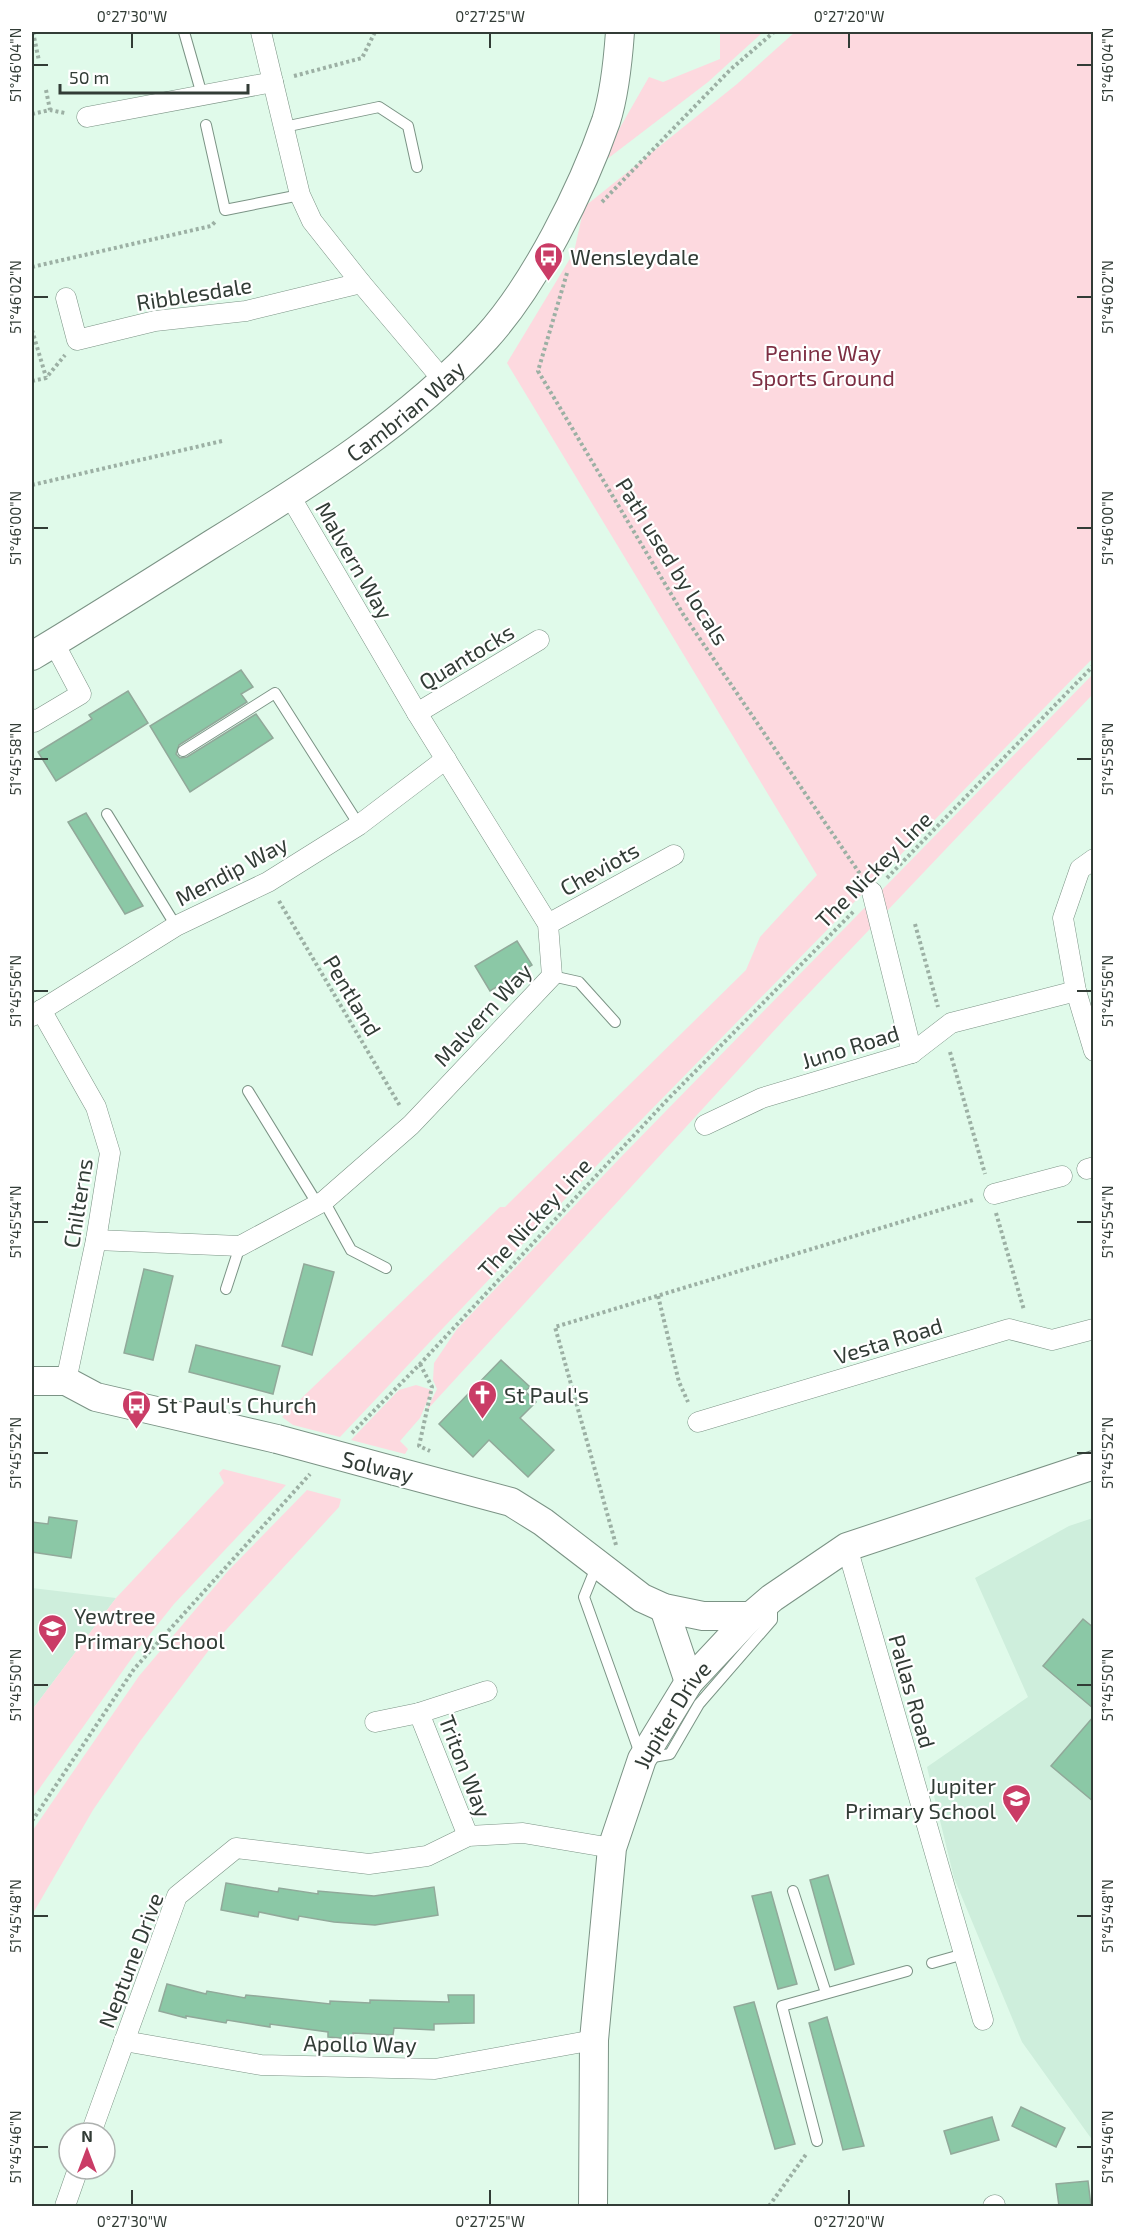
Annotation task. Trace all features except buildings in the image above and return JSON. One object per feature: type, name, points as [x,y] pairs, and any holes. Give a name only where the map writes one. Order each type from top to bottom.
[{"type":"street","points":[[261,32],[300,195],[312,221],[360,284],[443,380]]},
{"type":"street","name":"Cambrian Way","points":[[43,649],[290,496],[392,423],[443,380],[487,337],[515,302],[578,187],[606,119],[620,32]]},
{"type":"street","points":[[87,117],[273,82]]},
{"type":"street","name":"Ribblesdale","points":[[77,340],[155,321],[246,311],[360,284]]},
{"type":"street","points":[[66,298],[77,340]]},
{"type":"street","name":"Malvern Way","points":[[240,1246],[321,1203],[411,1125],[552,976],[548,924],[417,713],[290,496]]},
{"type":"street","name":"Quantocks","points":[[417,713],[539,640]]},
{"type":"street","points":[[32,718],[34,722],[81,694],[43,649]]},
{"type":"street","name":"Mendip Way","points":[[36,1013],[176,926],[267,882],[359,825],[446,759]]},
{"type":"street","name":"Cheviots","points":[[548,924],[674,855]]},
{"type":"street","points":[[1094,860],[1080,869],[1063,918],[1076,991],[1094,1051]]},
{"type":"street","points":[[872,892],[912,1053]]},
{"type":"street","name":"Juno Road","points":[[705,1125],[762,1098],[912,1053],[951,1023],[1076,991]]},
{"type":"street","name":"Chilterns","points":[[36,1013],[96,1107],[110,1153],[96,1240],[66,1381]]},
{"type":"street","points":[[992,1194],[1062,1176]]},
{"type":"street","points":[[96,1240],[240,1246]]},
{"type":"street","name":"Vesta Road","points":[[698,1422],[1009,1329],[1052,1340],[1094,1329]]},
{"type":"street","points":[[32,1381],[66,1381]]},
{"type":"street","name":"Solway","points":[[66,1381],[96,1397],[277,1439],[511,1502],[543,1522],[642,1598],[664,1608],[703,1616],[761,1607]]},
{"type":"street","name":"Jupiter Drive","points":[[593,2206],[594,2040],[612,1848],[642,1759],[689,1682],[761,1607],[847,1547],[1093,1468]]},
{"type":"street","name":"Pallas Road","points":[[847,1547],[983,2020]]},
{"type":"street","points":[[664,1608],[689,1682]]},
{"type":"street","name":"Triton Way","points":[[375,1722],[419,1713],[487,1691]]},
{"type":"street","name":"Triton Way","points":[[419,1713],[468,1836]]},
{"type":"street","name":"Neptune Drive","points":[[95,2121],[177,1896],[237,1848],[369,1864],[427,1856],[468,1836],[523,1833],[612,1848]]},
{"type":"street","name":"Apollo Way","points":[[124,2041],[261,2065],[435,2069],[594,2040]]},
{"type":"street","points":[[65,2206],[74,2181]]},
{"type":"lane","points":[[184,32],[202,95]]},
{"type":"lane","points":[[284,127],[379,107],[408,126],[417,167]]},
{"type":"lane","points":[[206,125],[225,210],[300,195]]},
{"type":"lane","points":[[183,751],[275,693],[359,825]]},
{"type":"lane","points":[[107,814],[176,926]]},
{"type":"lane","points":[[552,976],[579,982],[615,1022]]},
{"type":"lane","points":[[248,1091],[351,1250],[386,1268]]},
{"type":"lane","points":[[226,1289],[240,1246]]},
{"type":"lane","points":[[598,1563],[584,1597],[642,1759],[670,1754],[699,1704],[772,1620],[761,1607]]},
{"type":"lane","points":[[793,1891],[826,1993]]},
{"type":"lane","points":[[932,1963],[964,1954]]},
{"type":"lane","points":[[817,2141],[782,2006],[907,1971]]},
{"type":"path","points":[[33,32],[39,61]]},
{"type":"path","points":[[273,82],[362,58],[375,32]]},
{"type":"path","points":[[598,206],[731,69],[774,32]]},
{"type":"path","points":[[46,90],[50,110]]},
{"type":"path","points":[[32,114],[50,110],[87,117]]},
{"type":"path","points":[[32,267],[211,226],[225,210]]},
{"type":"path","name":"Path used by locals","points":[[568,269],[537,371],[683,614],[872,892]]},
{"type":"path","points":[[32,330],[46,378]]},
{"type":"path","points":[[32,381],[46,378],[77,340]]},
{"type":"path","points":[[32,485],[222,441]]},
{"type":"path","name":"The Nickey Line","points":[[348,1436],[420,1364],[668,1099],[1094,665]]},
{"type":"path","points":[[841,850],[872,892]]},
{"type":"path","name":"Pentland","points":[[267,882],[411,1125]]},
{"type":"path","points":[[915,924],[1031,1335]]},
{"type":"path","points":[[598,1563],[617,1544],[555,1327],[992,1194]]},
{"type":"path","points":[[658,1296],[679,1382],[698,1422]]},
{"type":"path","points":[[420,1364],[432,1387],[419,1446],[450,1460],[443,1482]]},
{"type":"path","points":[[32,1821],[134,1669],[312,1472]]},
{"type":"path","points":[[769,2206],[817,2141]]},
{"type":"shaded area","name":"Jupiter Primary School","points":[[1093,1518],[1093,2141],[1022,2042],[954,1878],[927,1767],[1028,1697],[975,1578],[1069,1526]]},
{"type":"shaded area","name":"Yewtree Primary School","points":[[32,1588],[116,1598],[32,1710]]},
{"type":"green space","points":[[720,32],[763,32],[708,82],[598,166],[649,77],[663,82],[720,59]]},
{"type":"green space","name":"Penine Way Sports Ground","points":[[795,32],[1093,32],[1093,658],[602,1160],[340,1437],[293,1425],[282,1417],[500,1207],[505,1207],[746,970],[760,937],[817,875],[507,363],[574,252],[584,207],[737,84]]},
{"type":"green space","points":[[1093,674],[1093,694],[793,1010],[426,1411],[437,1389],[433,1380],[434,1363],[457,1329],[620,1158]]},
{"type":"green space","points":[[416,1385],[432,1390],[420,1418],[400,1441],[408,1449],[405,1454],[351,1440],[399,1390]]},
{"type":"green space","points":[[223,1469],[286,1485],[174,1604],[139,1648],[32,1799],[32,1710],[116,1598],[224,1483],[219,1473]]},
{"type":"green space","points":[[307,1490],[341,1499],[339,1507],[215,1642],[141,1740],[93,1810],[32,1915],[33,1830],[139,1676],[228,1571]]},
{"type":"place","name":"Wensleydale","points":[[549,282]]},
{"type":"place","name":"St Paul's","points":[[483,1420]]},
{"type":"place","name":"St Paul's Church","points":[[136,1430]]},
{"type":"place","name":"Yewtree Primary School","points":[[53,1654]]},
{"type":"place","name":"Jupiter Primary School","points":[[1017,1824]]}]
